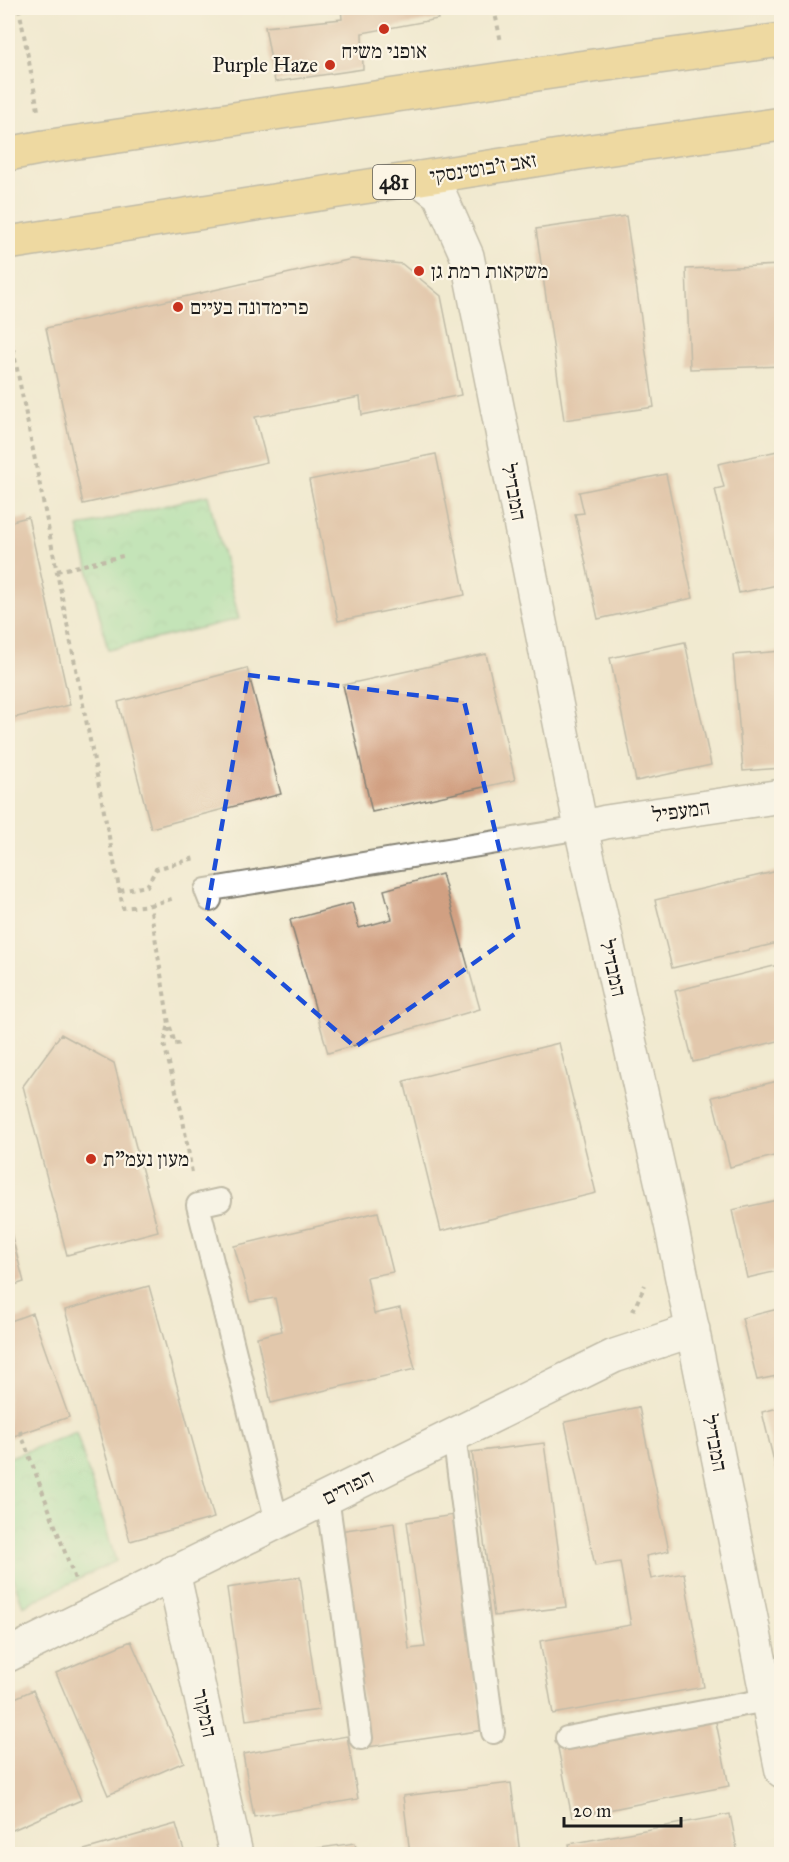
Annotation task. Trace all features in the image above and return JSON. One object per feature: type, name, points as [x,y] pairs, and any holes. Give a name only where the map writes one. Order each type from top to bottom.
[{"type":"main road","points":[[8,154],[578,68],[782,40]]},
{"type":"main road","name":"זאב ז'בוטינסקי","points":[[8,243],[418,178],[782,124]]},
{"type":"street","name":"המבדיל","points":[[418,178],[440,195],[467,256],[581,828],[671,1224],[782,1771]]},
{"type":"street","name":"המעפיל","points":[[581,828],[606,822],[782,796]]},
{"type":"street","name":"הפודים","points":[[8,1654],[614,1356],[693,1330]]},
{"type":"street","name":"המקור","points":[[173,1572],[236,1854]]},
{"type":"lane","points":[[723,132],[782,139]]},
{"type":"lane","points":[[210,900],[206,890],[581,828]]},
{"type":"lane","points":[[220,1200],[198,1205],[277,1522]]},
{"type":"lane","points":[[454,1435],[493,1732]]},
{"type":"lane","points":[[327,1497],[361,1738]]},
{"type":"lane","points":[[567,1738],[766,1700]]},
{"type":"path","points":[[19,8],[44,147]]},
{"type":"path","points":[[8,323],[123,908],[150,905],[169,1024],[175,1044],[183,1043]]},
{"type":"path","points":[[57,571],[123,556]]},
{"type":"path","points":[[120,891],[147,886],[156,869],[172,864]]},
{"type":"path","points":[[169,1024],[164,1044],[182,1113],[198,1205]]},
{"type":"path","points":[[614,1356],[647,1279]]},
{"type":"path","points":[[20,1431],[88,1616]]},
{"type":"highlighted area","points":[[248,675],[464,701],[519,931],[355,1047],[206,917]]},
{"type":"green space","points":[[208,495],[239,619],[108,650],[78,527]]},
{"type":"green space","points":[[76,1432],[116,1561],[23,1606],[8,1564],[8,1458]]},
{"type":"building","points":[[341,8],[436,8],[438,19],[362,33],[363,69],[275,82],[265,27],[342,19]]},
{"type":"building","points":[[626,216],[654,407],[564,420],[536,229]]},
{"type":"building","points":[[352,259],[402,264],[441,296],[461,395],[362,415],[360,397],[255,417],[267,462],[83,504],[46,328]]},
{"type":"building","points":[[782,265],[782,366],[690,369],[686,269]]},
{"type":"building","points":[[782,450],[782,584],[739,593],[715,489],[724,487],[718,464]]},
{"type":"building","points":[[436,454],[465,595],[338,621],[309,480]]},
{"type":"building","points":[[666,474],[693,598],[598,619],[575,514],[584,513],[579,492]]},
{"type":"building","points":[[28,517],[70,705],[8,719],[8,522]]},
{"type":"building","points":[[685,642],[711,765],[636,781],[610,658]]},
{"type":"building","points":[[782,651],[782,768],[743,771],[733,655]]},
{"type":"building","points":[[486,654],[515,780],[372,812],[343,685]]},
{"type":"building","points":[[247,668],[281,794],[151,828],[118,702]]},
{"type":"building","points":[[782,870],[782,942],[672,968],[655,900]]},
{"type":"building","points":[[442,874],[480,1009],[328,1053],[290,920],[352,903],[359,928],[392,919],[384,890]]},
{"type":"building","points":[[782,964],[782,1040],[693,1062],[675,991]]},
{"type":"building","name":"מעון נעמ\"ת","points":[[61,1034],[114,1063],[158,1231],[67,1255],[23,1086]]},
{"type":"building","points":[[559,1043],[596,1193],[441,1231],[404,1081]]},
{"type":"building","points":[[782,1080],[782,1154],[730,1167],[712,1097]]},
{"type":"building","points":[[782,1199],[782,1270],[747,1278],[732,1210]]},
{"type":"building","points":[[378,1212],[393,1272],[367,1277],[374,1314],[400,1308],[415,1369],[271,1403],[257,1337],[282,1331],[275,1298],[250,1302],[234,1246]]},
{"type":"building","points":[[8,1222],[24,1282],[8,1287]]},
{"type":"building","points":[[149,1286],[214,1518],[130,1541],[65,1310]]},
{"type":"building","points":[[782,1308],[782,1375],[757,1380],[742,1318]]},
{"type":"building","points":[[32,1313],[69,1417],[8,1438],[8,1322]]},
{"type":"building","points":[[639,1407],[669,1551],[646,1556],[651,1579],[684,1573],[704,1687],[553,1714],[540,1641],[631,1625],[620,1562],[595,1566],[565,1422]]},
{"type":"building","points":[[782,1407],[782,1481],[779,1482],[762,1412]]},
{"type":"building","points":[[544,1443],[566,1607],[494,1616],[472,1452]]},
{"type":"building","points":[[454,1515],[484,1730],[368,1747],[339,1531],[394,1523],[409,1649],[425,1647],[407,1522]]},
{"type":"building","points":[[300,1577],[319,1710],[246,1720],[227,1588]]},
{"type":"building","points":[[131,1641],[184,1762],[108,1795],[56,1673]]},
{"type":"building","points":[[33,1690],[81,1800],[8,1832],[8,1701]]},
{"type":"building","points":[[715,1717],[729,1786],[572,1817],[558,1748]]},
{"type":"building","points":[[347,1736],[358,1799],[254,1817],[243,1754]]},
{"type":"building","points":[[511,1783],[520,1854],[410,1854],[403,1796]]},
{"type":"building","points":[[730,1814],[738,1854],[571,1854],[569,1844]]},
{"type":"building","points":[[176,1824],[185,1854],[70,1854]]},
{"type":"building","points":[[355,1843],[357,1854],[285,1853]]},
{"type":"place","name":"אופני משיח","points":[[384,29]]},
{"type":"place","name":"Purple Haze","points":[[330,65]]},
{"type":"place","name":"משקאות רמת גן","points":[[419,271]]},
{"type":"place","name":"פרימדונה בעיים","points":[[178,307]]},
{"type":"place","name":"מעון נעמ\"ת","points":[[91,1159]]}]
